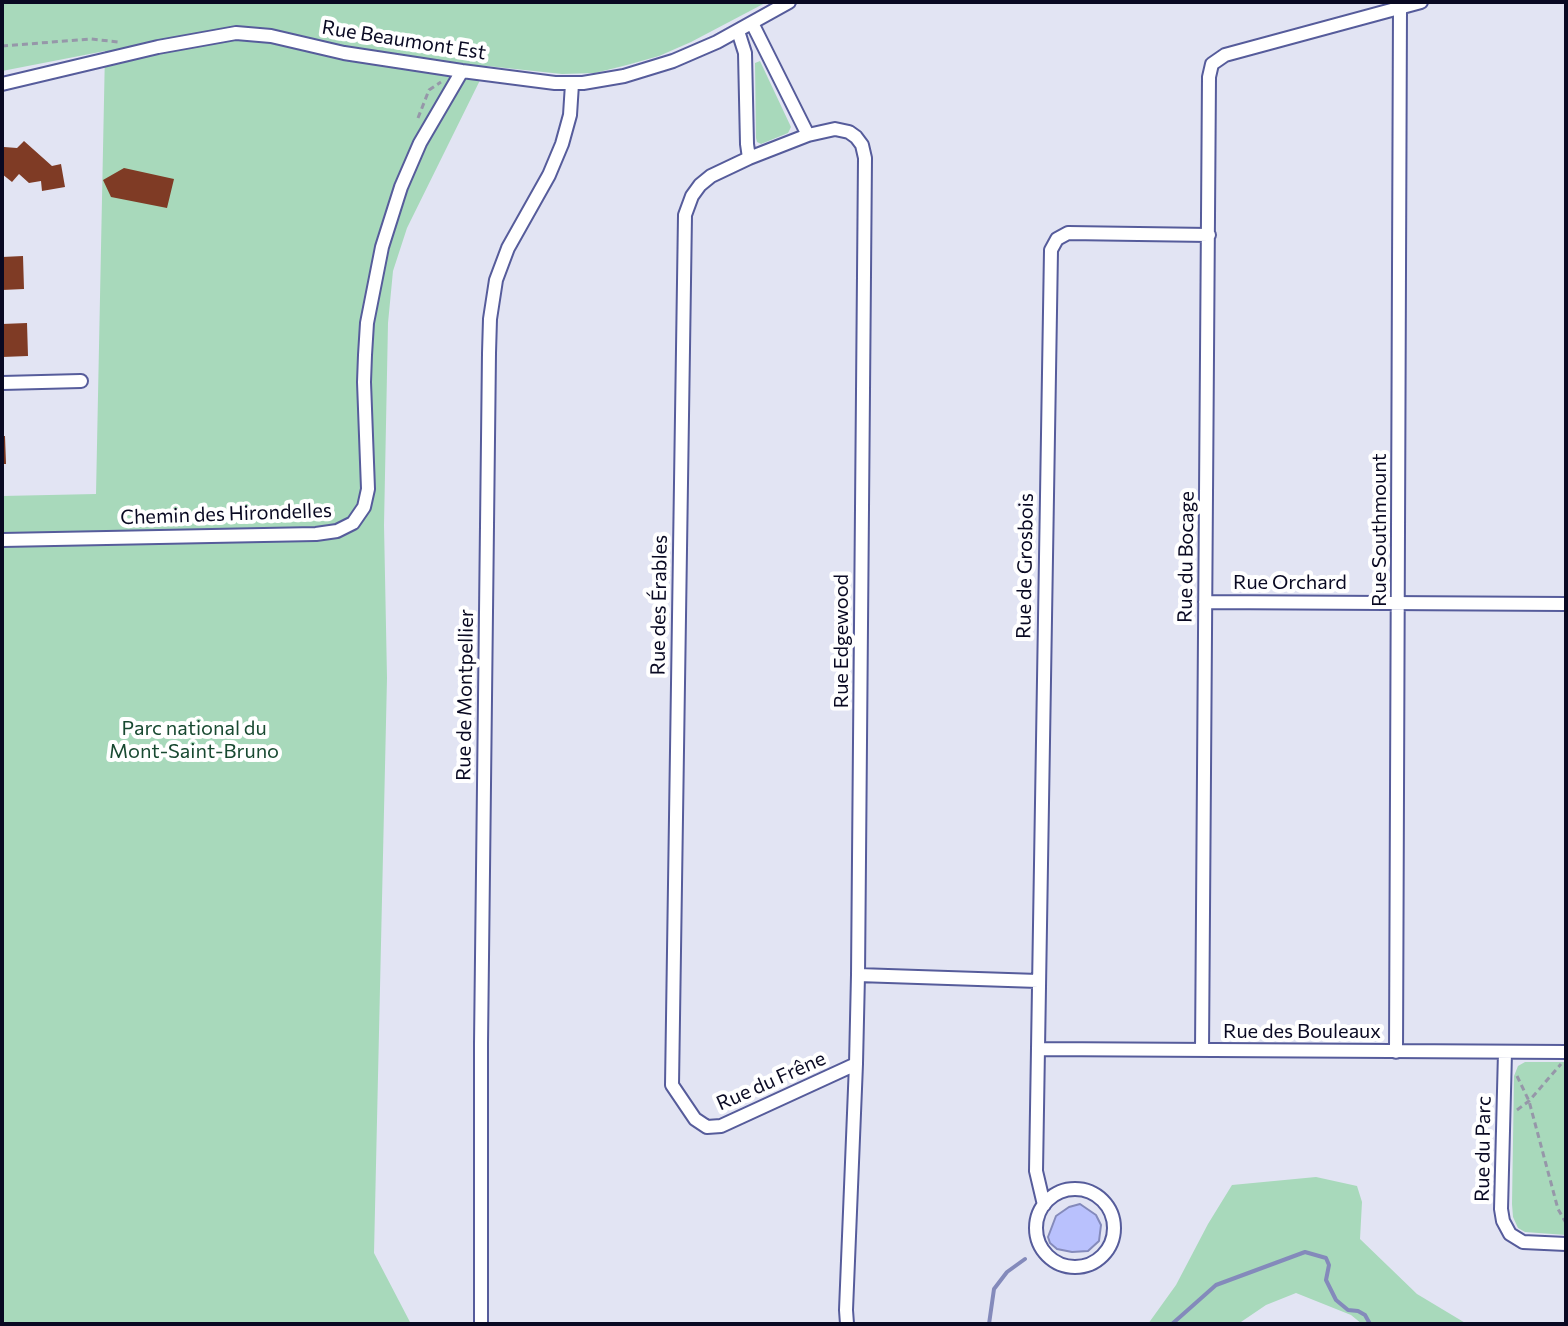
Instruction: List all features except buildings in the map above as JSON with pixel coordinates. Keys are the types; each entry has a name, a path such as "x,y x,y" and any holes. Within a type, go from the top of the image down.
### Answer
{"street":[{"name":"Rue Beaumont Est","path":"2,84 158,47 236,33 269,36 344,53 462,71 572,84 610,79 657,67 696,52 789,2"},
{"path":"1400,8 1421,2"},
{"name":"Rue du Bocage","path":"1202,1050 1209,77 1212,64 1225,55 1400,8"},
{"name":"Rue Southmount","path":"1396,1052 1400,8"},
{"path":"752,23 808,135"},
{"path":"738,31 745,53 749,158"},
{"name":"Chemin des Hirondelles","path":"2,540 316,534 344,529 356,520 366,502 368,489 365,355 382,247 401,187 420,143 462,71"},
{"name":"Rue de Montpellier","path":"481,1324 490,319 496,280 508,248 549,175 562,144 570,115 572,84"},
{"name":"Rue Edgewood","path":"808,135 835,129 849,132 862,145 865,158 858,975 847,1324"},
{"name":"Rue des Érables","path":"672,1085 685,215 692,196 705,180 749,158 808,135"},
{"name":"Rue de Grosbois","path":"1044,1205 1036,1171 1051,250 1057,239 1068,233 1209,235"},
{"path":"2,383 81,381"},
{"name":"Rue Orchard","path":"1205,602 1566,604"},
{"path":"858,975 1038,981"},
{"name":"Rue des Bouleaux","path":"1038,1049 1564,1052"},
{"name":"Rue du Parc","path":"1505,1052 1501,1209 1505,1226 1510,1234 1523,1242 1566,1244"},
{"name":"Rue du Frêne","path":"672,1085 695,1119 707,1127 721,1126 856,1064"},
{"path":"1077,1189 1100,1198 1113,1219 1114,1231 1105,1253 1096,1262 1083,1267 1057,1263 1046,1255 1036,1230 1037,1217 1044,1205 1065,1190 1077,1189"}],"path":[{"path":"2,46 91,39 118,42"},
{"path":"418,118 429,90 462,71"},
{"path":"1503,1121 1529,1101 1562,1062 1564,1052"},
{"path":"1517,1077 1529,1101 1558,1209 1566,1223"}],"green space":[{"name":"Parc national du Mont-Saint-Bruno","path":"2,2 767,2 659,56 595,73 562,74 487,66 407,228 393,271 388,323 384,525 387,678 374,1253 411,1324 2,1324 2,496 96,494 105,51 2,71"},
{"path":"760,61 791,127 788,133 761,144 756,138 755,63"},
{"path":"1525,1062 1566,1062 1566,1235 1525,1232 1518,1228 1513,1217 1514,1076 1518,1066"},
{"path":"1316,1177 1357,1186 1362,1202 1360,1239 1417,1294 1467,1324 1362,1324 1351,1315 1296,1293 1266,1305 1238,1324 1148,1324 1176,1285 1232,1185"}],"water":[{"path":"1080,1204 1096,1215 1101,1225 1099,1241 1088,1251 1057,1249 1048,1237 1056,1216"}],"waterway":[{"path":"1172,1324 1216,1285 1305,1252 1326,1258 1329,1265 1326,1280 1336,1300 1348,1310 1365,1315 1370,1324"},
{"path":"989,1324 994,1289 1007,1272 1025,1259"},
{"path":"1435,1324 1442,1324"}]}
